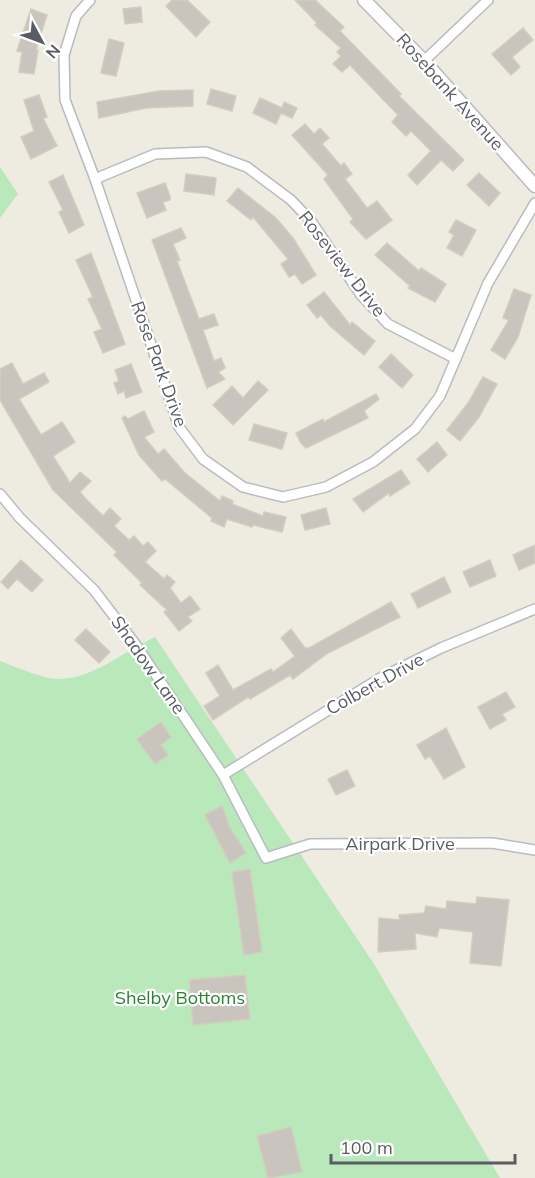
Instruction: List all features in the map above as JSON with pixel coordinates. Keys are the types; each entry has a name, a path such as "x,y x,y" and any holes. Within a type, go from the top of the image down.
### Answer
{"street":[{"name":"Rose Park Drive","path":"90,0 76,16 64,55 65,100 95,179 179,427 203,459 243,487 283,496 326,487 373,462 415,429 440,396 488,283 535,204"},
{"name":"Rosebank Avenue","path":"364,0 423,61 535,186"},
{"path":"423,61 488,0"},
{"name":"Roseview Drive","path":"95,179 155,154 206,152 247,167 291,200 311,221 361,295 388,324 456,359"},
{"name":"Shadow Lane","path":"0,494 20,518 94,590 136,645 223,775 266,858"},
{"name":"Colbert Drive","path":"223,775 382,677 441,648 535,609"},
{"name":"Airpark Drive","path":"266,858 310,844 492,843 535,850"}],"green space":[{"path":"0,167 18,194 0,218"},
{"name":"Shelby Bottoms","path":"155,637 374,964 500,1178 0,1178 0,661 49,678 77,677 91,672"}],"building":[{"path":"172,0 187,0 210,22 196,37 166,6"},
{"path":"295,0 315,0 344,27 340,31 401,94 399,96 464,160 453,171 441,160 417,185 408,175 431,151 411,131 406,136 392,122 398,115 350,65 342,72 333,64 341,56 337,52 341,48 315,25 317,23"},
{"path":"141,7 142,22 125,24 123,9"},
{"path":"31,9 47,15 36,50 38,50 34,74 19,72 22,52 17,51"},
{"path":"523,28 533,40 512,57 520,67 511,75 492,54"},
{"path":"109,39 124,43 116,76 101,73"},
{"path":"211,89 236,96 232,111 207,104"},
{"path":"193,90 193,106 146,108 99,118 97,102 159,91"},
{"path":"39,95 47,117 43,118 57,146 31,159 21,137 34,131 24,100"},
{"path":"260,98 282,108 284,102 297,108 292,118 281,113 276,124 253,113"},
{"path":"305,124 314,134 320,128 329,138 322,144 341,166 344,163 352,174 345,179 367,208 377,201 392,220 366,239 350,222 353,219 324,179 328,175 292,135"},
{"path":"479,173 500,193 489,206 467,185"},
{"path":"186,174 216,178 214,195 184,191"},
{"path":"63,175 84,225 69,233 59,212 63,210 49,182"},
{"path":"165,183 170,196 170,200 163,202 166,210 147,218 137,193"},
{"path":"238,188 276,218 293,238 316,275 302,284 295,274 289,277 281,264 288,259 253,217 251,220 227,201"},
{"path":"456,220 476,230 462,256 447,248 454,235 449,232"},
{"path":"181,228 186,238 173,244 180,260 177,261 199,319 214,314 218,325 203,330 214,361 221,358 225,368 218,372 225,379 207,388 152,240"},
{"path":"387,243 419,271 421,268 446,284 435,302 408,288 410,286 375,255"},
{"path":"91,253 125,344 103,353 94,332 102,329 88,299 93,297 76,260"},
{"path":"514,289 531,295 518,337 505,359 491,350 509,320 503,318"},
{"path":"324,292 350,325 352,322 375,341 364,355 330,326 321,315 317,318 307,305"},
{"path":"391,354 413,375 402,388 379,367"},
{"path":"12,363 23,384 44,373 49,382 19,399 41,435 62,422 75,442 53,456 70,483 80,472 91,481 80,492 103,516 110,508 121,519 114,526 129,540 134,536 143,546 148,542 156,551 145,562 164,579 167,575 175,582 170,588 181,603 190,596 200,609 188,617 192,621 179,631 164,612 167,610 140,585 142,583 114,555 117,552 53,490 0,400 0,369"},
{"path":"131,364 142,392 126,398 124,391 118,394 114,383 119,381 115,370"},
{"path":"483,377 497,384 479,417 460,441 447,430 468,403"},
{"path":"258,381 268,390 233,425 213,405 232,386 243,398"},
{"path":"376,394 379,399 364,411 368,418 306,448 301,443 296,433 323,419 324,422"},
{"path":"144,411 154,432 144,437 158,454 164,449 185,473 220,501 222,496 233,501 232,504 263,516 264,512 286,517 282,532 253,525 252,527 227,519 224,527 211,521 212,518 165,479 162,481 139,455 122,418 125,416 128,419"},
{"path":"254,424 287,433 282,449 249,440"},
{"path":"437,442 447,455 428,472 417,459"},
{"path":"401,470 410,483 390,496 389,493 363,512 353,499"},
{"path":"326,508 330,524 305,530 301,515"},
{"path":"535,545 535,563 519,570 513,555"},
{"path":"21,560 43,580 32,592 17,579 8,589 1,582"},
{"path":"490,560 496,576 470,587 463,572"},
{"path":"444,577 451,592 418,608 411,594"},
{"path":"391,602 400,617 328,653 293,679 290,675 250,699 248,697 213,720 204,706 220,696 206,673 218,665 233,690 271,669 273,672 295,656 281,638 291,629 305,648 309,648"},
{"path":"86,629 110,652 99,663 75,640"},
{"path":"506,692 515,707 502,714 506,720 490,729 478,707"},
{"path":"161,722 171,737 161,745 168,755 155,764 137,739"},
{"path":"446,728 465,767 444,779 430,756 425,759 417,745"},
{"path":"347,770 355,786 336,795 328,779"},
{"path":"222,806 230,828 246,853 230,863 205,815"},
{"path":"250,869 262,952 244,955 232,872"},
{"path":"477,897 509,900 501,966 470,963 473,932 439,928 437,937 415,933 416,949 378,952 379,918 400,920 399,915 424,913 426,906 446,909 447,901 476,904"},
{"path":"245,975 250,1019 193,1025 189,980"},
{"path":"291,1127 302,1172 268,1178 257,1136"}]}
